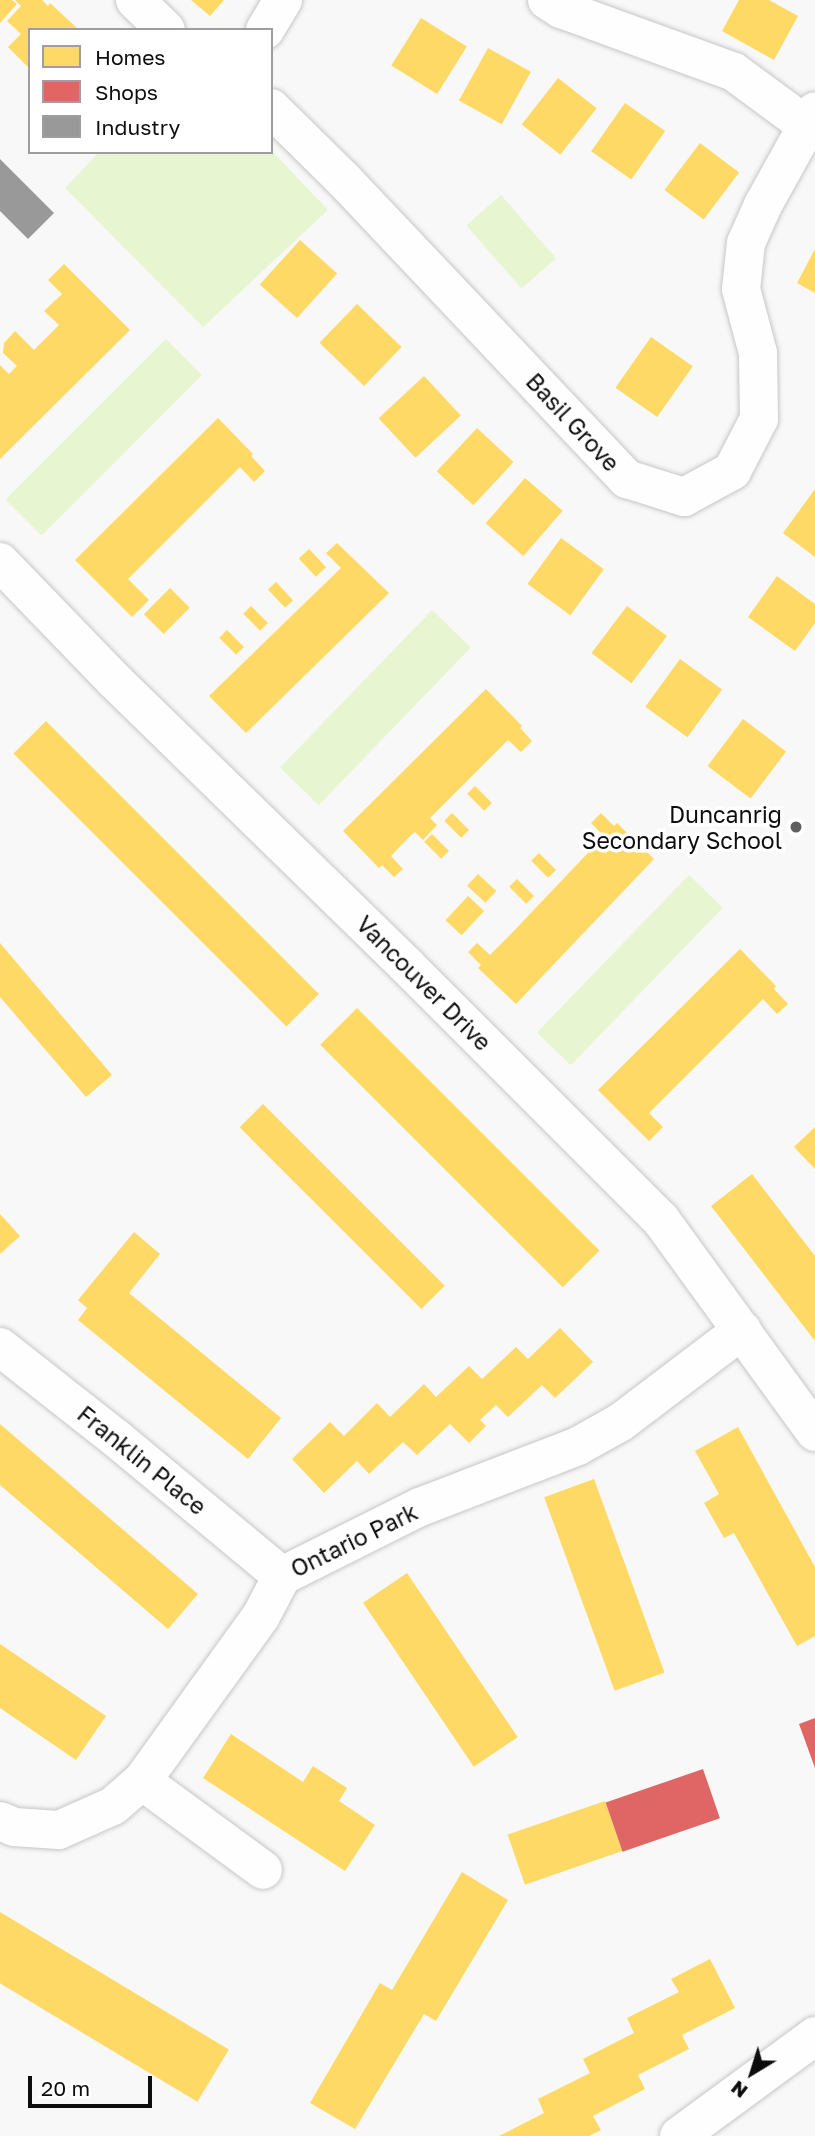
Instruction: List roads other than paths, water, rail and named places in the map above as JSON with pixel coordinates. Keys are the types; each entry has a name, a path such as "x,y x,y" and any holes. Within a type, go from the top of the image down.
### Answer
{"street":[{"path":"135,0 164,28"},
{"path":"266,28 283,0"},
{"name":"Basil Grove","path":"273,110 344,180 627,479 684,497 732,471 759,419 758,353 741,289 746,243 811,118 734,72 561,9 547,0"},
{"name":"Vancouver Drive","path":"0,562 114,680 407,965 661,1220 815,1432"},
{"name":"Ontario Park","path":"0,1821 14,1827 59,1830 114,1806 142,1781 261,1616 282,1576 421,1507 578,1446 621,1422 742,1330"},
{"name":"Franklin Place","path":"0,1347 117,1439 282,1576"},
{"path":"142,1781 262,1870"},
{"path":"679,2136 815,2036"}],"place":[{"name":"Duncanrig Secondary School","path":"796,827"}]}
